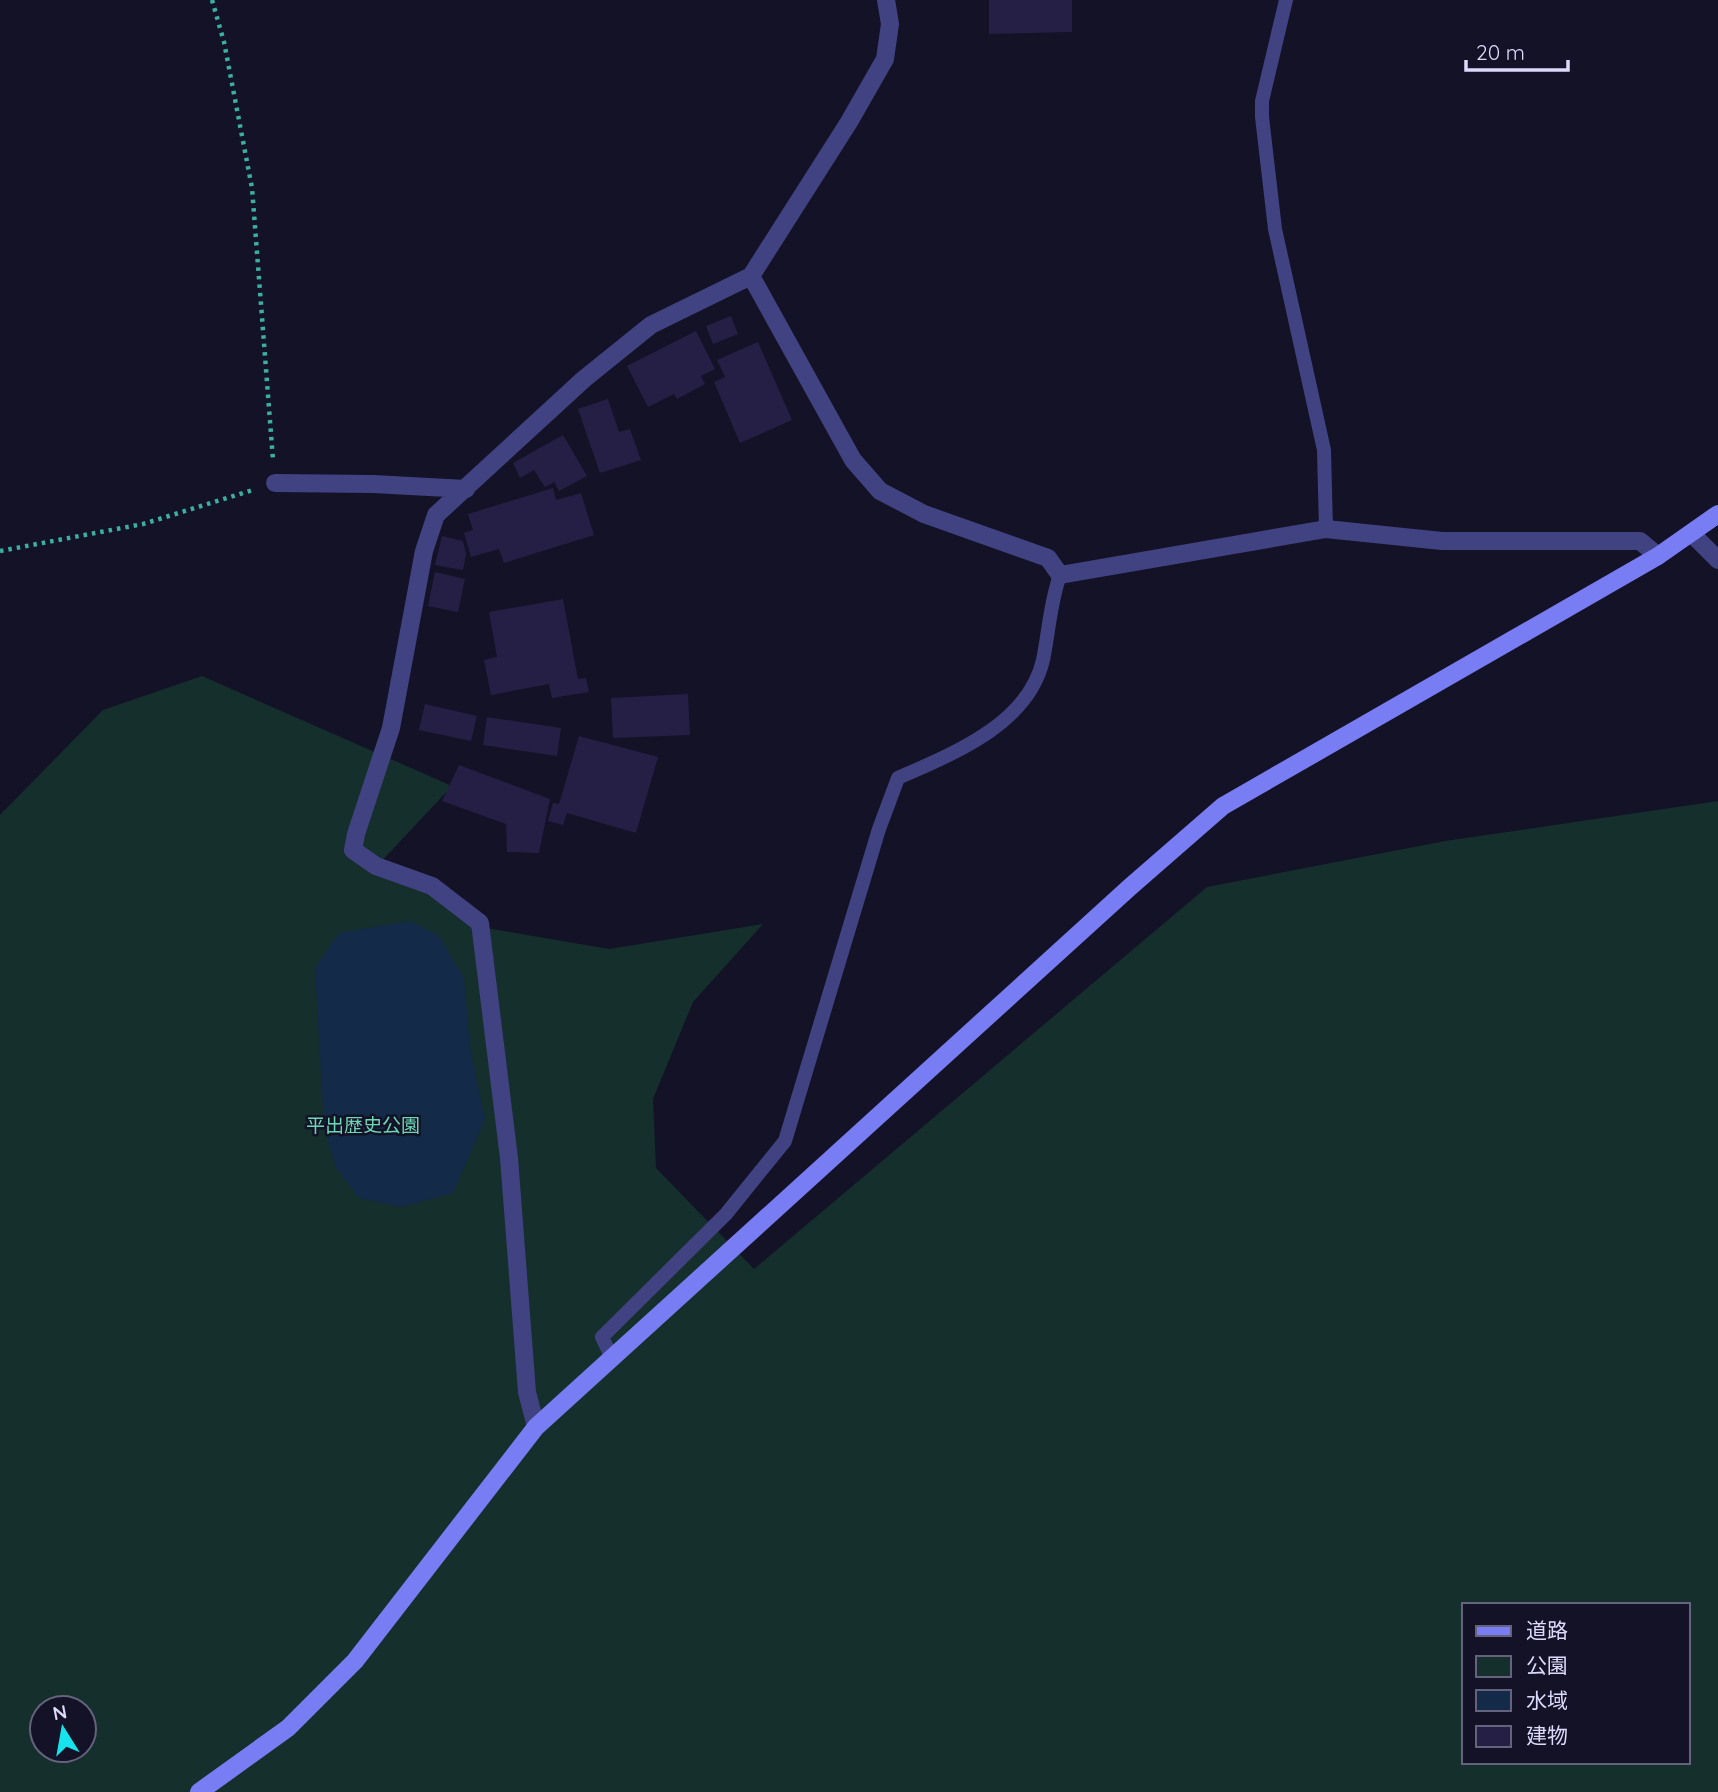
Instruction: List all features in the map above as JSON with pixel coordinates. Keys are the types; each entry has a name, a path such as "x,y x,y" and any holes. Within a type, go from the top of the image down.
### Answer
{"street":[{"path":"536,1427 527,1392 509,1158 480,923 432,887 376,866 353,850 391,728 424,551 436,514 584,379 651,325 751,276 849,122 885,59 890,24 887,0"},
{"path":"751,276 853,460 880,491 924,514 1048,558 1060,575 1326,529 1442,541 1640,541 1658,556"},
{"path":"275,484 373,484 466,489"},
{"path":"200,1792 288,1728 355,1661 536,1427 1120,896 1223,806 1658,556 1718,514"},
{"path":"1692,534 1718,559"}],"lane":[{"path":"1286,0 1262,101 1262,117 1275,229 1324,450 1326,529"},
{"path":"612,1358 603,1337 726,1213 785,1141 879,829 898,778 979,738 1016,710 1035,682 1043,661 1052,598 1060,575"}],"path":[{"path":"0,551 143,524 275,484 252,188 224,42 212,0"}],"green space":[{"name":"平出歴史公園","path":"202,676 452,786 377,866 432,887 480,927 609,949 763,924 693,1002 653,1099 656,1168 754,1269 1207,887 1445,841 1718,801 1718,1792 0,1792 0,815 103,710"}],"water":[{"path":"410,921 438,935 464,978 470,1048 485,1119 453,1193 401,1207 359,1198 336,1168 324,1126 315,968 339,933"}],"building":[{"path":"989,0 1072,0 1072,32 989,34"},
{"path":"731,316 738,334 713,344 706,326"},
{"path":"696,331 715,369 701,376 705,384 677,399 674,394 648,407 627,366"},
{"path":"758,342 792,420 740,443 714,382 725,377 717,360"},
{"path":"608,399 619,432 630,429 641,460 600,473 578,409"},
{"path":"563,435 587,476 559,491 554,482 545,487 534,470 520,478 513,463"},
{"path":"553,488 556,500 581,493 594,535 504,563 499,549 471,557 464,533 473,530 468,514"},
{"path":"442,536 463,541 466,554 463,570 435,565"},
{"path":"435,572 465,579 458,612 428,606"},
{"path":"563,599 578,679 586,678 589,692 552,698 549,684 491,695 484,660 497,657 489,612"},
{"path":"688,694 690,735 613,738 611,698"},
{"path":"425,704 477,716 471,741 419,730"},
{"path":"487,717 561,728 557,756 483,745"},
{"path":"579,736 658,757 636,833 567,813 563,825 548,821 553,803 559,804"},
{"path":"459,765 550,799 539,853 507,852 506,824 442,801"}]}
